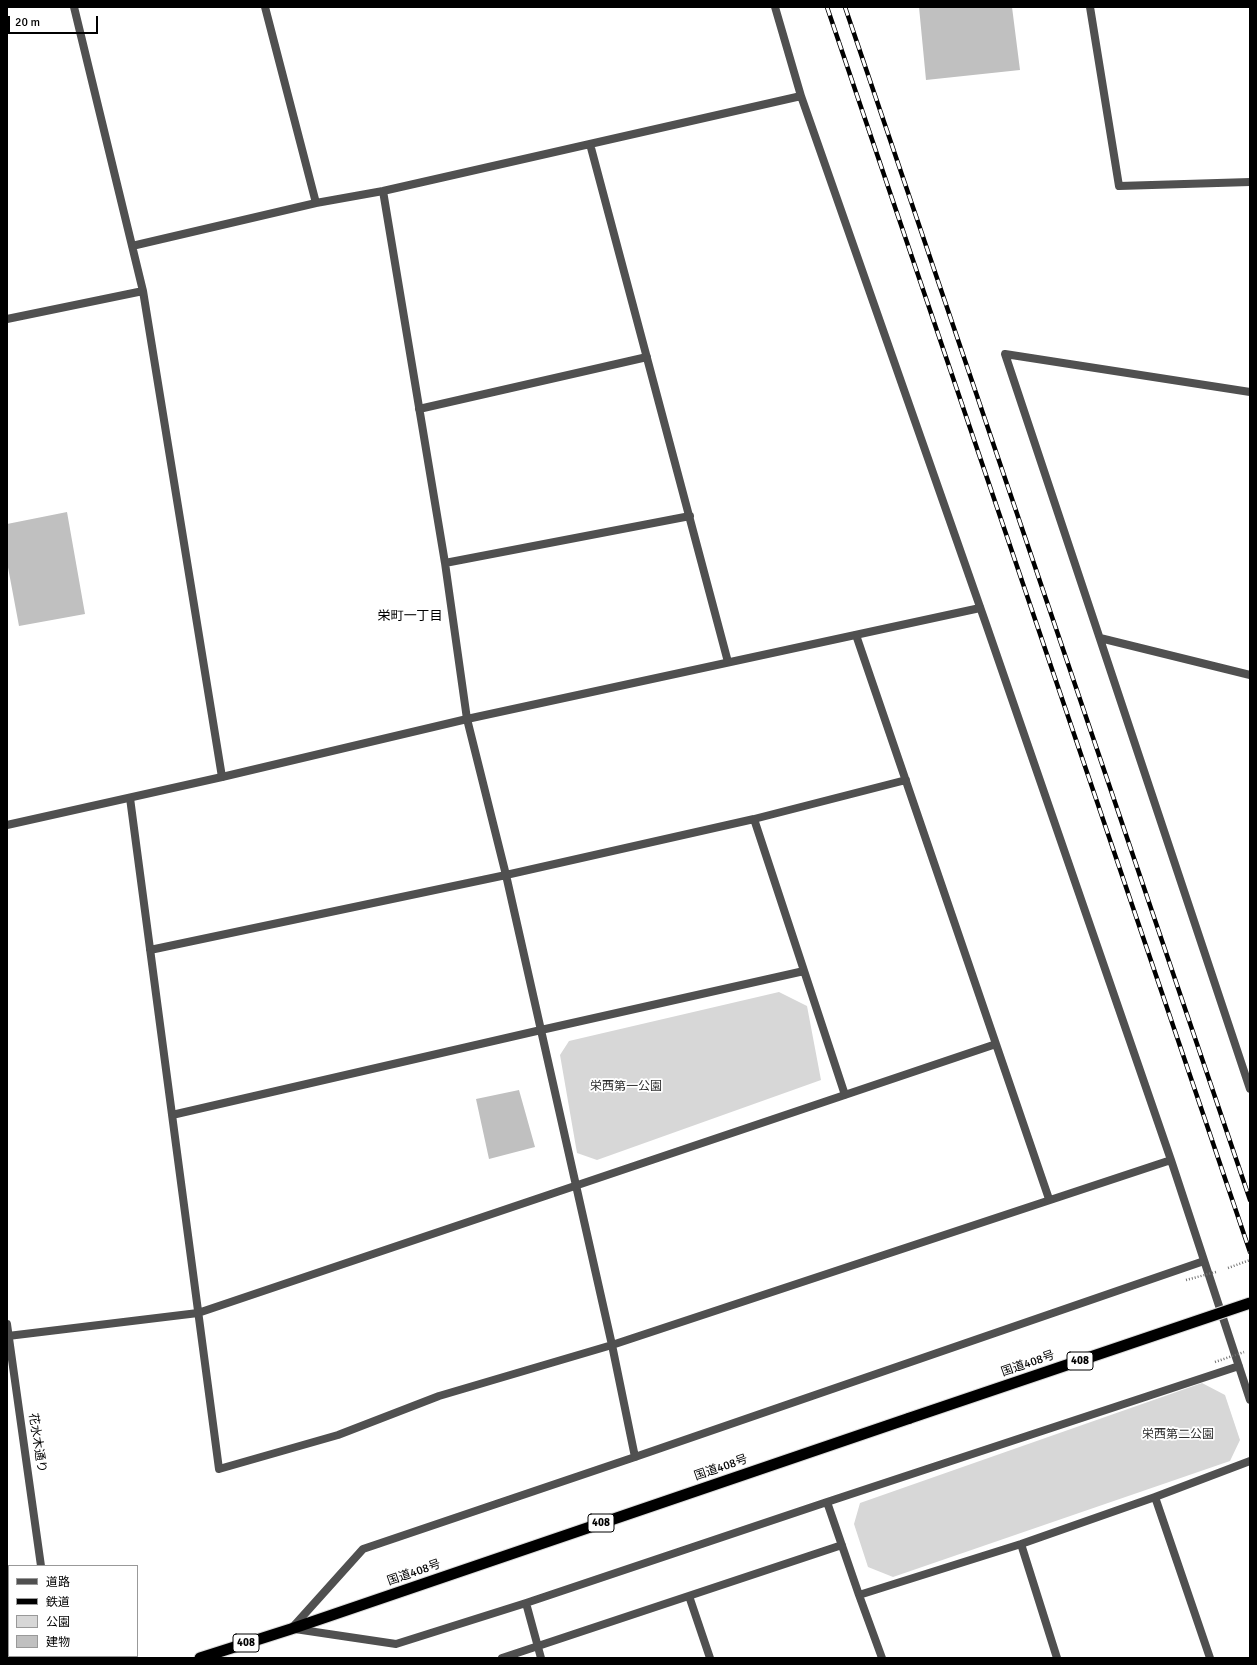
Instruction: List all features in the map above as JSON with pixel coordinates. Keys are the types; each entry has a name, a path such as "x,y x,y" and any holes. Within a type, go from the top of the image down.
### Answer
{"highway":[{"name":"国道408号","path":"200,1658 1250,1303"}],"street":[{"path":"74,7 143,291 222,777"},
{"path":"265,7 316,203"},
{"path":"775,7 801,96 1171,1160 1250,1400"},
{"path":"1090,7 1119,186 1250,182"},
{"path":"132,246 316,203 383,191 801,96"},
{"path":"590,144 728,662"},
{"path":"383,191 445,563 467,719 506,875 612,1345 635,1457"},
{"path":"7,319 143,291"},
{"path":"1250,392 1005,354 1250,1089"},
{"path":"419,409 647,357"},
{"path":"445,563 690,516"},
{"path":"7,825 222,777 467,719 980,608"},
{"path":"856,635 1049,1199"},
{"path":"1100,638 1250,675"},
{"path":"150,950 506,875 754,819 906,780"},
{"path":"130,798 219,1469 338,1435 439,1396 612,1345 1049,1199 1171,1160"},
{"path":"754,819 845,1095"},
{"path":"172,1115 804,971"},
{"path":"8,1336 198,1313 996,1044"},
{"path":"291,1628 363,1549 635,1457 1204,1260"},
{"name":"花水木通り","path":"7,1324 41,1565"},
{"path":"291,1628 396,1644 526,1603 1239,1366"},
{"path":"859,1595 1021,1544 1155,1497 1250,1461"},
{"path":"1155,1497 1210,1658"},
{"path":"827,1502 882,1658"},
{"path":"1021,1544 1057,1658"},
{"path":"502,1658 842,1545"},
{"path":"689,1596 710,1658"},
{"path":"526,1603 536,1646 541,1658"}],"path":[{"path":"1186,1280 1216,1272 1250,1260"},
{"path":"1215,1362 1244,1352"}],"green space":[{"name":"栄西第一公園","path":"779,992 807,1006 821,1080 597,1160 577,1153 560,1055 569,1041"},
{"name":"栄西第二公園","path":"1202,1383 1225,1395 1240,1440 1230,1461 893,1577 868,1567 854,1524 860,1503"}],"building":[{"path":"919,7 1012,7 1020,70 926,80"},
{"path":"67,512 85,614 19,626 7,562 7,524"},
{"path":"519,1090 535,1147 489,1159 476,1099"}],"railway":[{"path":"827,7 1250,1252"},
{"path":"845,7 1250,1200"}],"district":[{"name":"栄町一丁目","path":"410,617"}]}
